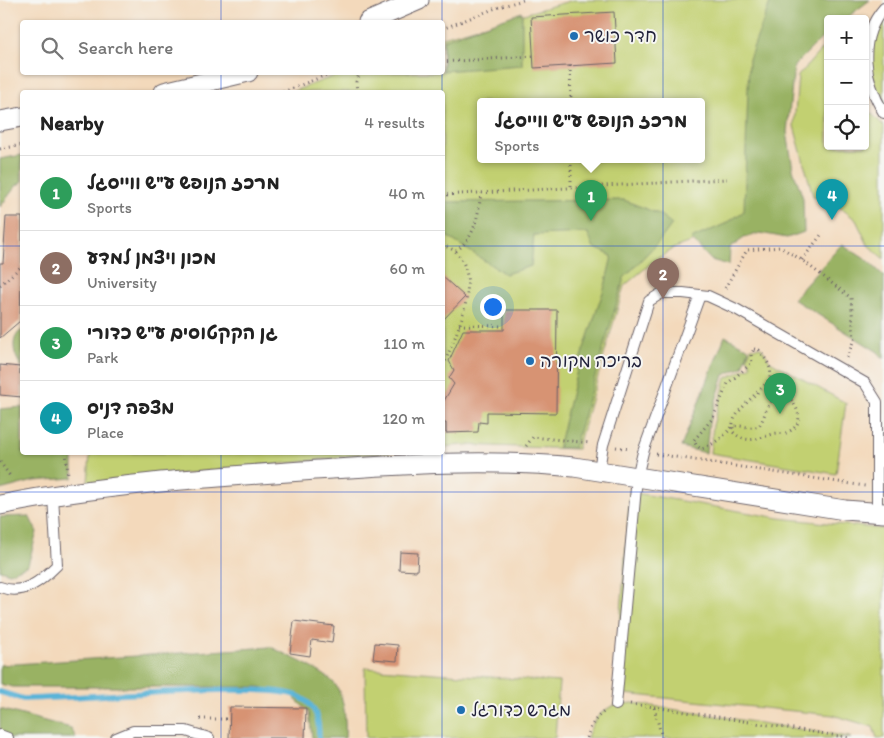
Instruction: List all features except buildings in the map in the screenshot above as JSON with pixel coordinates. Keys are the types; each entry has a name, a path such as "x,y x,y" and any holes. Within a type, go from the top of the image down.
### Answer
{"street":[{"path":"373,20 419,0"},
{"path":"172,90 235,75"},
{"path":"0,121 20,117"},
{"path":"0,505 114,486 408,464 510,462 599,470 845,510 881,513"}],"lane":[{"path":"884,8 878,15 868,38 866,64 872,91 884,113"},
{"path":"599,470 603,445 650,301 662,292 683,292 708,296 718,300 865,383 877,402 877,487 881,513"},
{"path":"616,705 637,477 643,452 700,295"},
{"path":"0,587 14,590 27,588 37,584 57,565 53,496"},
{"path":"116,738 133,732 186,730 209,738"},
{"path":"0,735 8,738"}],"path":[{"path":"445,28 496,8 523,0"},
{"path":"445,62 533,56"},
{"path":"570,66 571,98"},
{"path":"288,90 326,75"},
{"path":"357,90 356,82 359,75"},
{"path":"0,149 20,145"},
{"path":"571,163 571,188"},
{"path":"445,195 727,179"},
{"path":"456,251 464,245 477,224 481,193"},
{"path":"802,260 821,235"},
{"path":"445,246 456,251 468,275 467,296 445,361"},
{"path":"718,300 747,250 780,247 802,260 851,298 854,339 842,370"},
{"path":"0,285 20,268"},
{"path":"459,324 502,326"},
{"path":"733,426 708,447 701,449 696,445 694,440 713,418 728,383 752,363 751,355 754,349 760,350 771,367 772,374 765,385 740,410 732,422 733,426 733,432 737,436 750,440 775,433 783,434 794,428 798,422 799,411 794,402 786,394 779,394 770,401 760,426 746,428 739,425 733,426"},
{"path":"510,462 533,437 603,445 877,487"},
{"path":"0,462 10,476"},
{"path":"587,738 590,726 600,714 616,705 633,703 850,737"},
{"path":"654,707 662,738"},
{"path":"843,738 850,737"}],"green space":[{"path":"573,0 774,0 748,216 732,227 675,248 654,261 624,286 577,449 463,445 445,447 445,90 296,90 338,75 445,75 445,36"},
{"path":"771,0 870,0 850,15 824,15 824,36 794,66 787,132 793,169 803,198 804,232 787,238 760,233 744,238 730,248 729,265 711,260 691,239 727,223 744,211 749,59"},
{"path":"522,12 522,65 445,71 445,39"},
{"path":"884,13 884,106 874,82 870,64 870,47 873,35"},
{"path":"824,47 824,150 869,150 869,111 884,126 884,259 868,245 856,220 832,201 813,196 794,126 798,76"},
{"path":"20,155 20,183 0,207 0,159"},
{"path":"624,200 659,214 672,224 661,239 624,278 574,448 558,448 578,366 605,286 612,256 593,247 588,233 534,235 531,266 505,274 445,236 445,202"},
{"path":"842,244 868,261 884,276 884,359 878,352 793,299"},
{"path":"20,332 20,363 14,348 15,338"},
{"path":"725,336 749,349 743,367 724,375 709,423 706,453 681,447"},
{"path":"761,347 770,361 846,403 836,474 710,453 713,425 726,378 752,366 747,357 751,348"},
{"path":"20,407 20,455 73,455 73,478 34,481 0,490 0,409"},
{"path":"90,455 370,455 88,483"},
{"path":"630,492 779,518 884,529 884,738 877,738 873,727 833,715 615,693"},
{"path":"29,516 37,532 28,565 10,573 0,570 0,517"},
{"path":"271,647 328,677 333,682 342,701 345,716 345,738 312,738 309,712 292,696 260,687 13,687 0,684 0,665"},
{"name":"מגרש כדורגל","path":"365,668 559,682 555,738 366,738"},
{"path":"633,703 851,738 587,738 591,727 601,713 618,704"},
{"path":"0,709 71,728 76,738 0,738"}],"waterway":[{"path":"0,692 23,699 202,691 275,691 293,694 310,705 316,714 319,738"}],"place":[{"name":"חדר כושר","path":"574,36"},
{"name":"מצפה דניס","path":"832,220"},
{"name":"מרכז הנופש ע\"ש ווייסגל","path":"591,221"},
{"name":"מכון ויצמן למדע","path":"663,299"},
{"name":"בריכה מקורה","path":"530,361"},
{"name":"גן הקקטוסים ע\"ש כדורי","path":"780,414"},
{"name":"מגרש כדורגל","path":"461,710"}]}
